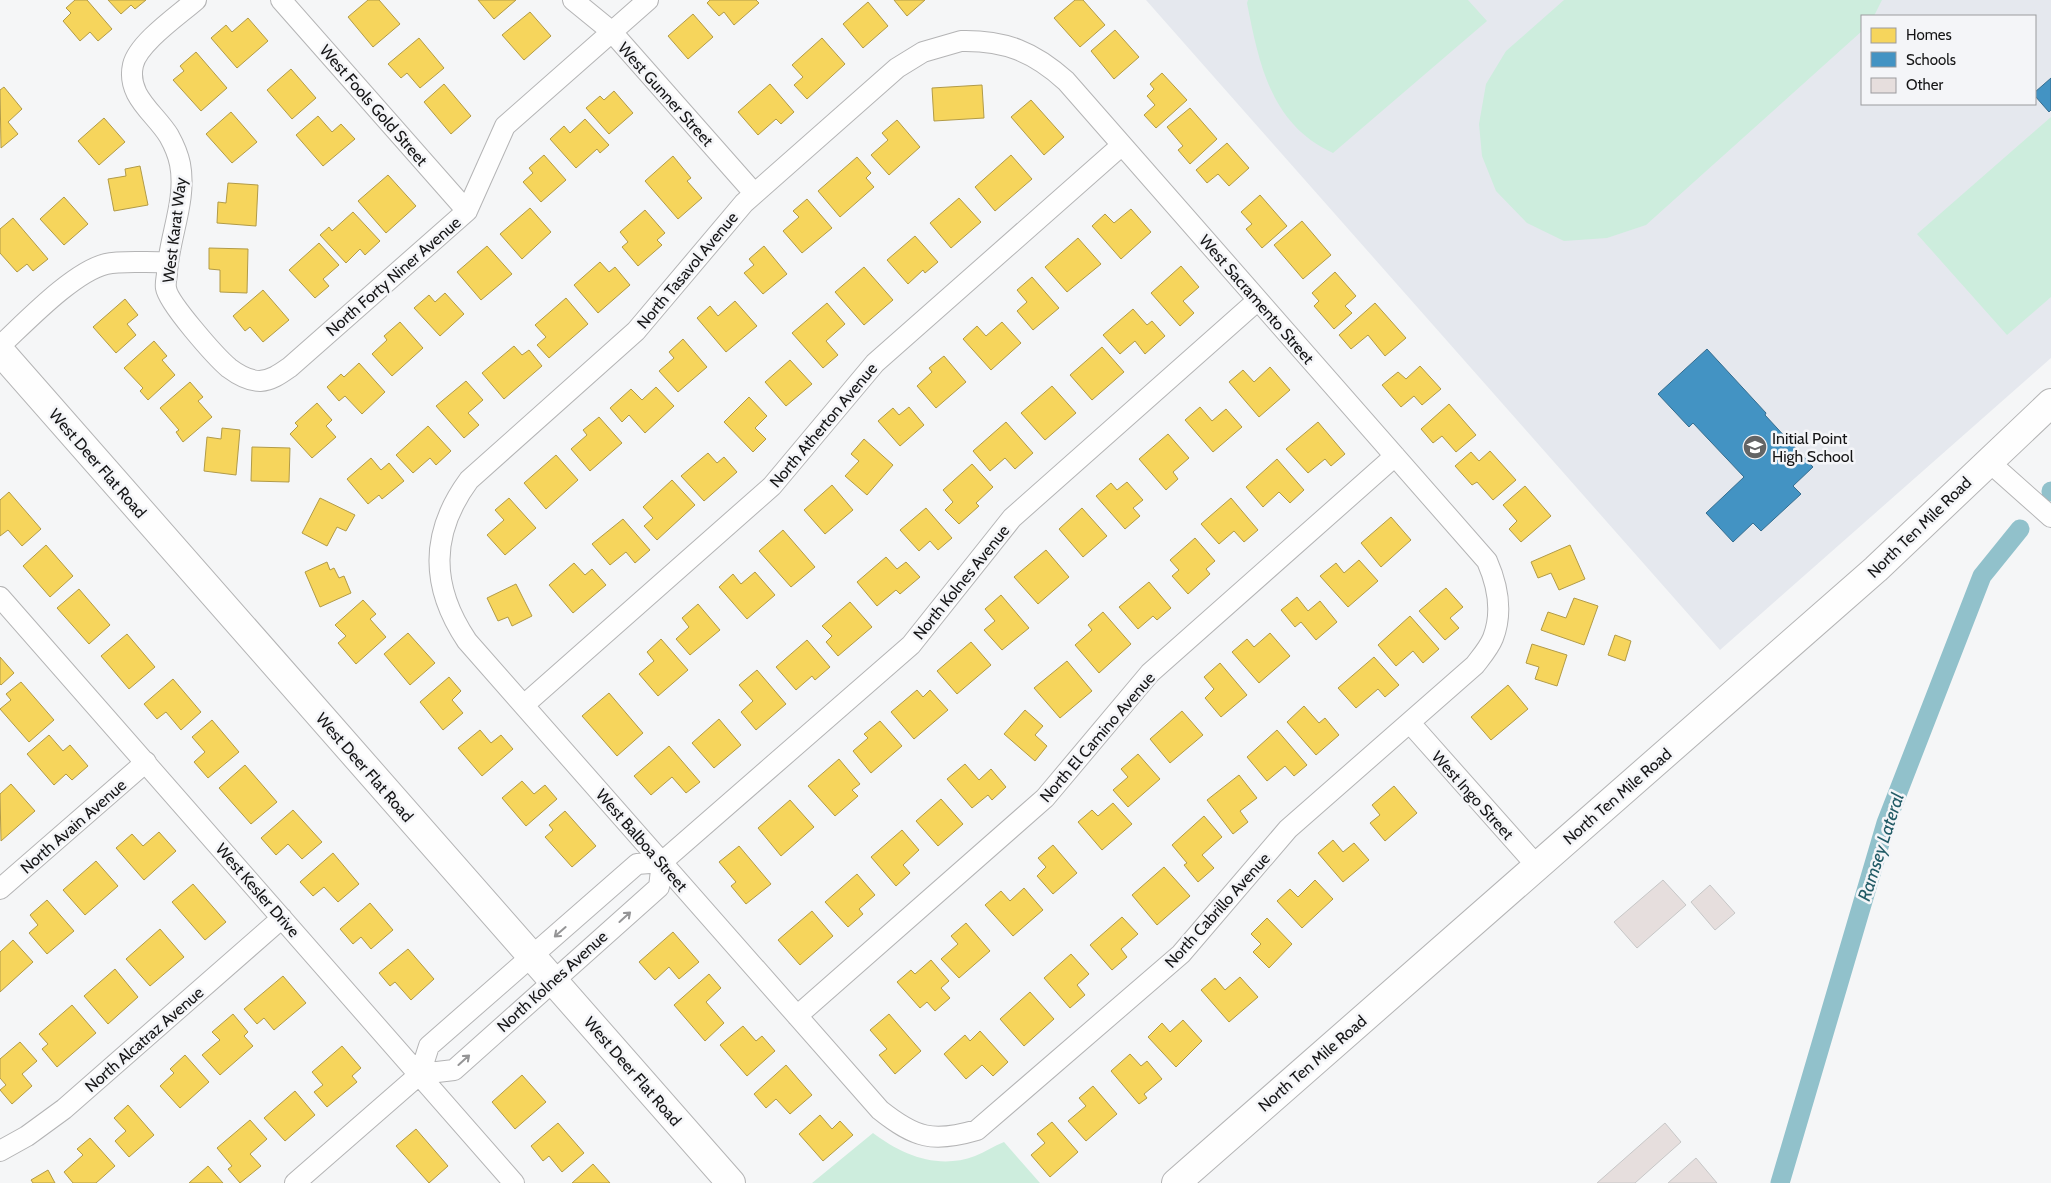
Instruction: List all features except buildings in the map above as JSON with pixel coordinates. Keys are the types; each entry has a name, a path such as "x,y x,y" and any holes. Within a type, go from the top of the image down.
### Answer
{"main road":[{"name":"West Deer Flat Road","path":"0,351 731,1183"},
{"name":"North Ten Mile Road","path":"1176,1183 1876,569 2051,403"}],"street":[{"name":"West Karat Way","path":"196,0 144,46 133,63 132,81 142,103 169,135 178,154 182,174 168,262 166,289 175,308 227,367 241,376 259,381"},
{"name":"West Fools Gold Street","path":"281,0 466,211"},
{"name":"West Gunner Street","path":"573,0 611,32 754,193"},
{"name":"North Forty Niner Avenue","path":"259,381 276,378 290,367 466,211 505,126 648,0"},
{"name":"North Tasavol Avenue","path":"439,554 447,515 456,496 469,480 636,331 738,208 897,68 923,52 961,41 982,41"},
{"name":"West Sacramento Street","path":"982,41 1017,48 1048,64 1066,81 1487,561 1494,578 1498,596"},
{"name":"North Atherton Avenue","path":"524,706 772,486 874,363 1122,145"},
{"path":"0,346 70,283 87,271 107,264 168,262"},
{"name":"North Kolnes Avenue","path":"662,862 659,887 454,1070 420,1074 429,1046 531,956 638,864 662,862 911,645 1012,518 1258,300"},
{"name":"North El Camino Avenue","path":"798,1016 1045,798 1150,673 1395,456"},
{"path":"1988,461 2051,517"},
{"name":"West Balboa Street","path":"439,554 441,589 454,622 467,641 880,1110"},
{"name":"North Cabrillo Avenue","path":"880,1110 902,1128 930,1137 954,1137 977,1130 1181,954 1288,830 1475,665 1492,640 1498,617 1498,596"},
{"name":"West Kesler Drive","path":"0,597 514,1183"},
{"name":"West Ingo Street","path":"1410,723 1537,866"},
{"name":"North Avain Avenue","path":"0,889 146,762"},
{"name":"North Alcatraz Avenue","path":"0,1151 27,1136 64,1109 282,918"},
{"path":"295,1183 420,1074"}],"shaded area":[{"path":"1146,0 2051,0 2051,358 1720,650"}],"green space":[{"path":"1248,0 1468,0 1487,21 1333,153 1312,141 1295,126 1271,90 1257,48 1247,3"},
{"path":"1564,0 1882,0 1874,15 1861,15 1861,32 1646,225 1607,238 1564,241 1527,223 1496,191 1482,156 1479,124 1486,84 1506,51"},
{"path":"2051,117 2051,297 2007,335 1917,234"},
{"path":"873,1133 908,1154 934,1161 961,1160 975,1156 1004,1142 1040,1183 812,1183"}],"waterway":[{"name":"Ramsey Lateral","path":"1780,1183 1886,823 1982,576 2020,529"}],"place":[{"name":"Initial Point High School","path":"1755,447"}]}
